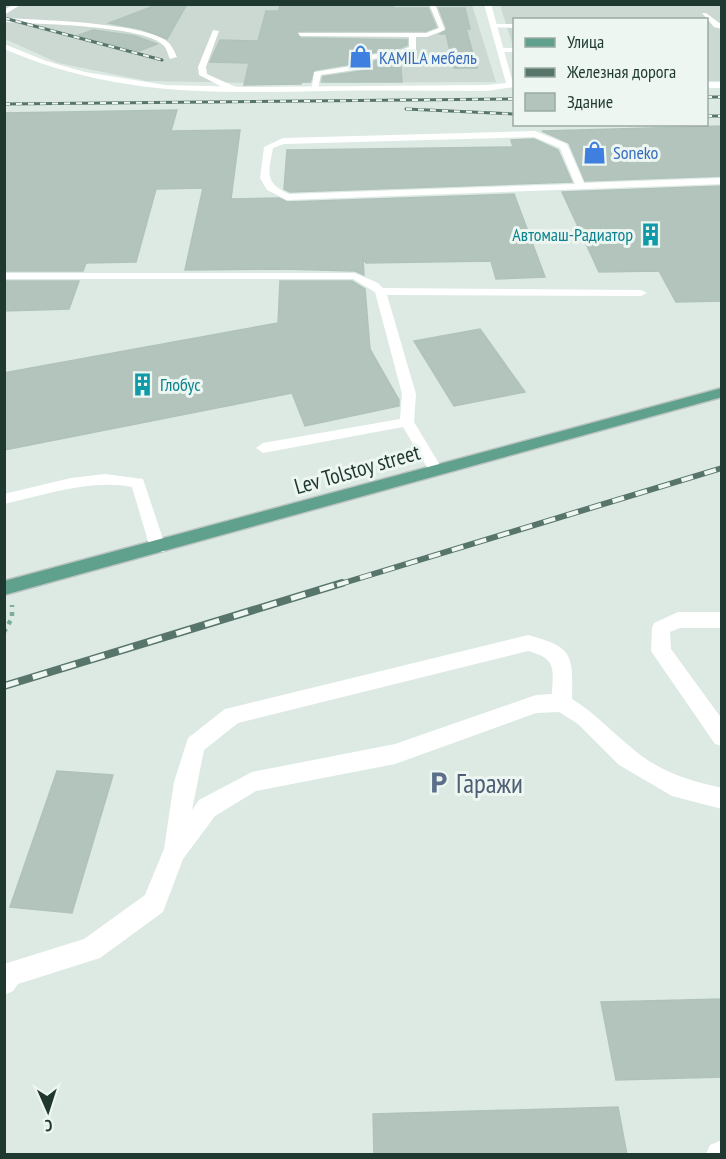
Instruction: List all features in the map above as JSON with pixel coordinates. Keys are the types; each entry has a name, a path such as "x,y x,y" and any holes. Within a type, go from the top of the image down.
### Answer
{"main road":[{"name":"Lev Tolstoy street","path":"4,588 158,548 722,392"}],"street":[{"path":"4,46 30,59 85,76 153,88 235,90 487,88 513,85 486,4"},
{"path":"722,620 678,620 661,628 661,651 722,737"},
{"path":"4,982 10,974 91,949 154,903 174,852 185,782 195,745 232,715 528,643 551,649 563,666 562,703"},
{"path":"174,852 207,808 252,782 395,754 536,704 562,703 585,718 627,758 680,789 722,799"}],"lane":[{"path":"4,13 19,4"},
{"path":"300,34 427,35 443,29 432,4"},
{"path":"704,14 716,26 722,27"},
{"path":"4,20 109,26 158,39 166,45 173,57"},
{"path":"493,26 513,26"},
{"path":"215,31 202,67 203,75 235,90"},
{"path":"314,89 317,74 330,70 359,68 366,66 370,57 406,51 413,48 412,36"},
{"path":"501,50 513,50"},
{"path":"580,185 564,146 535,134 284,141 269,147 263,178 270,189 287,197 722,181"},
{"path":"4,276 355,276 374,285 380,291 409,394 407,422 436,470"},
{"path":"380,291 641,293"},
{"path":"263,448 407,422"},
{"path":"4,499 100,479 122,478 138,483 158,548"}],"path":[{"path":"4,632 12,618"}],"shaded area":[{"path":"5,5 472,5 496,82 147,81 58,63 5,39"},
{"path":"500,5 721,5 721,81 708,81 708,18 513,18 513,46"}],"building":[{"path":"159,4 187,4 167,39 141,29 109,23"},
{"path":"280,4 393,4 393,8 428,8 436,27 426,31 297,31 300,38 407,40 407,45 395,50 367,53 361,62 314,70 310,82 301,82 301,84 244,85 249,63 210,62 220,40 258,41 266,11 279,11"},
{"path":"439,8 465,8 470,29 466,29 477,68 454,68 446,34 440,34 447,29"},
{"path":"93,30 135,36 157,44 139,51 76,36"},
{"path":"400,57 402,82 322,82 323,77 369,70 375,61"},
{"path":"177,110 171,131 240,130 231,199 279,198 287,202 514,194 545,277 496,279 491,261 366,263 363,259 364,275 355,271 185,270 203,188 156,189 136,262 86,263 83,271 4,271 4,113"},
{"path":"722,126 722,176 585,181 569,143 542,131"},
{"path":"534,139 558,150 572,182 290,192 284,189 287,150 513,147 511,140"},
{"name":"Автомаш-Радиатор","path":"722,186 722,301 676,302 659,271 599,272 562,192"},
{"path":"4,281 79,281 69,309 4,311"},
{"path":"280,281 352,281 365,289 370,349 399,400 399,406 305,426 292,393 4,450 4,373 278,323"},
{"path":"480,329 525,392 454,406 414,341"},
{"path":"57,771 113,775 72,913 10,907"},
{"path":"722,999 722,1077 616,1080 601,1002"},
{"path":"618,1107 627,1155 374,1155 373,1114"}],"railway":[{"path":"4,18 162,60"},
{"path":"708,97 722,97"},
{"path":"4,104 513,99"},
{"path":"406,109 513,114"},
{"path":"708,116 722,116"},
{"path":"337,585 722,468"},
{"path":"4,686 342,583"}],"place":[{"name":"KAMILA мебель","path":"361,57"},
{"name":"Soneko","path":"595,152"},
{"name":"Автомаш-Радиатор","path":"651,234"},
{"name":"Глобус","path":"142,384"},
{"name":"Гаражи","path":"438,783"}]}
